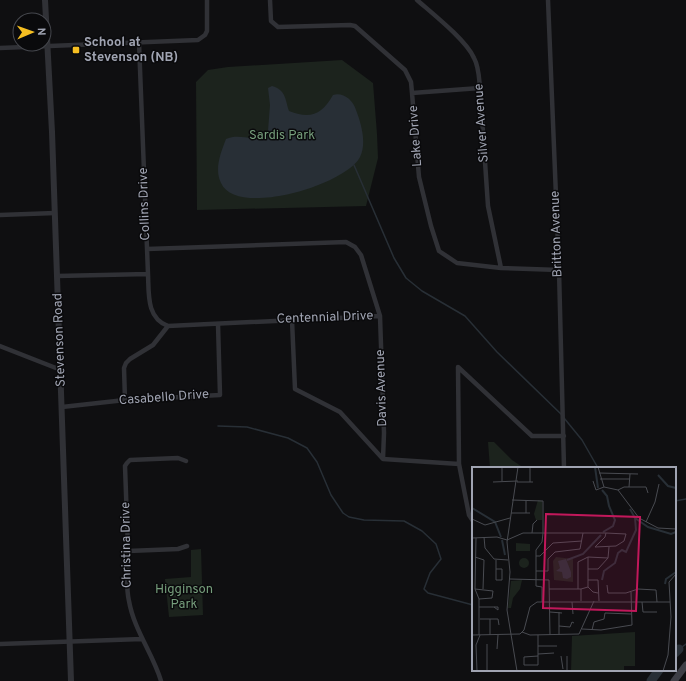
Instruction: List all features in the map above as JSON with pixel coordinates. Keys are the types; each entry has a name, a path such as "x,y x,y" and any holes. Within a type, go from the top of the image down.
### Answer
{"main road":[{"path":"674,681 686,665"}],"street":[{"name":"Stevenson Road","path":"45,0 46,12"},
{"path":"52,46 198,40 205,35 208,25 208,0"},
{"name":"Lake Drive","path":"270,0 271,21 278,28 355,26 405,70 411,82 419,177 431,226 439,251 457,263 501,268 559,270"},
{"name":"Silver Avenue","path":"417,0 460,39 474,57 480,88 488,206 501,268"},
{"name":"Britton Avenue","path":"548,0 559,270 564,467"},
{"name":"Collins Drive","path":"138,43 148,274"},
{"path":"0,48 12,47"},
{"name":"Stevenson Road","path":"47,52 52,132 61,370 71,681"},
{"path":"412,93 480,88"},
{"path":"0,215 55,213"},
{"name":"Centennial Drive","path":"147,249 346,242 355,247 361,255 380,316 168,326"},
{"path":"57,276 148,274 149,302 153,314 162,324 168,326 153,345 126,363 124,368 125,400"},
{"name":"Davis Avenue","path":"380,316 384,433 383,459"},
{"path":"292,320 295,389 340,412 383,459 459,464"},
{"name":"Casabello Drive","path":"62,406 125,400 220,395 218,324"},
{"path":"0,346 61,370"},
{"path":"472,520 469,515 459,464 458,367 532,436 564,436"},
{"name":"Christina Drive","path":"161,681 152,658 142,639 129,603 127,589 128,551 125,466 130,460 178,458 186,461"},
{"path":"128,551 178,549 187,546"},
{"path":"0,644 142,639"}],"green space":[{"name":"Sardis Park","path":"342,60 373,83 378,158 366,206 197,210 196,82 208,70 228,67"},
{"path":"488,442 494,442 512,460 522,467 490,467"},
{"name":"Higginson Park","path":"201,549 203,615 169,617 165,579 191,577 191,550"}],"shaded area":[{"path":"272,86 280,90 286,99 289,111 297,114 315,114 325,107 333,95 337,94 344,96 350,100 355,106 361,127 363,139 362,151 360,157 351,168 314,187 291,194 268,198 247,198 231,193 221,183 218,172 219,161 226,139 232,137 253,138 263,135 268,131 270,105 268,88"}],"waterway":[{"path":"354,165 394,258 406,278 422,291 465,316 497,352 562,415"},
{"path":"564,418 582,440 597,467"},
{"path":"218,426 247,427 288,438 307,448 317,462 331,495 343,513 349,517 364,520 404,521 422,531 436,544 441,559 430,573 424,589 428,593 472,605"},
{"path":"676,501 686,499"},
{"path":"676,650 686,644"},
{"path":"676,652 679,649"},
{"path":"651,681 658,671"}],"place":[{"name":"School at Stevenson (NB)","path":"76,50"}]}
